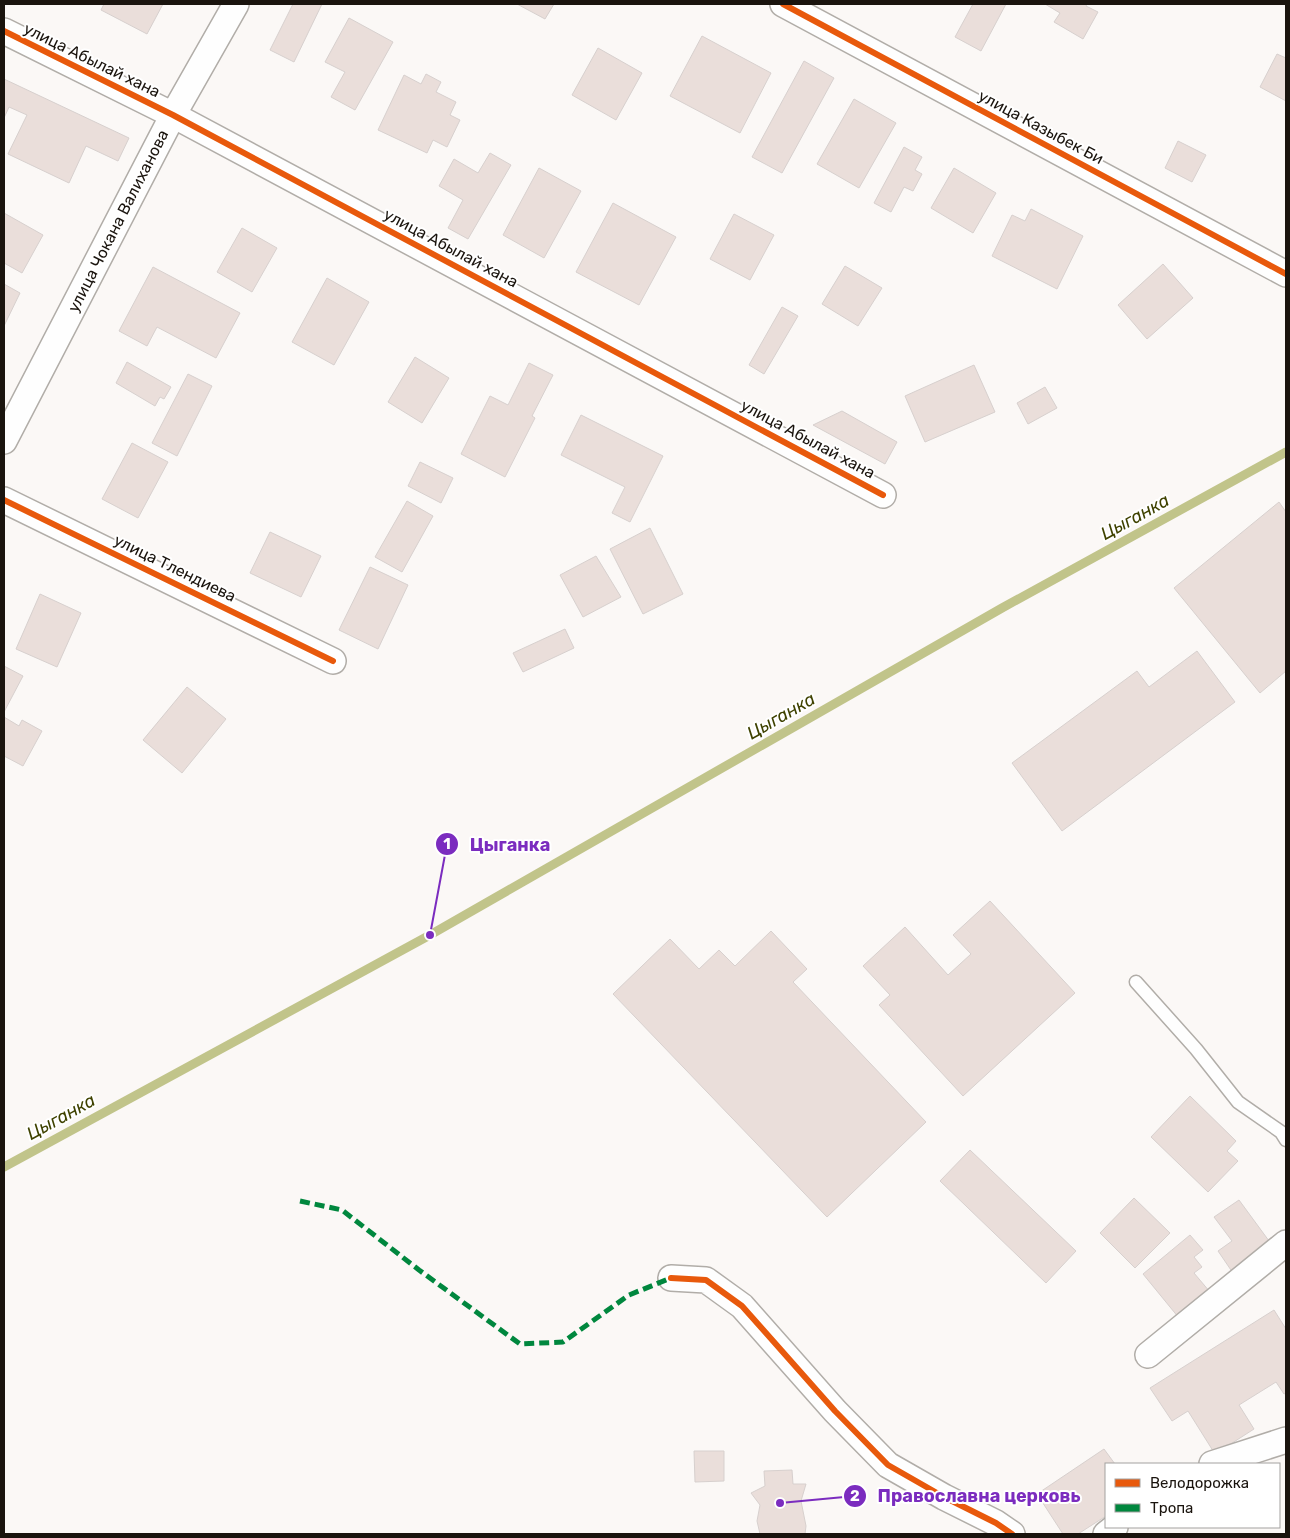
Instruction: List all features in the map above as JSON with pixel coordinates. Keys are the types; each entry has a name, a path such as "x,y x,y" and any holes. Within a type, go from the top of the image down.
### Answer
{"street":[{"name":"улица Чокана Валиханова","path":"4,442 173,115 236,4"},
{"name":"улица Казыбек Би","path":"783,4 1286,274"},
{"name":"улица Абылай хана","path":"4,32 173,115 883,495"},
{"name":"улица Тлендиева","path":"4,500 334,661"},
{"path":"1148,1356 1286,1243"},
{"path":"671,1278 706,1280 742,1306 835,1411 888,1464 944,1497 996,1523 1012,1534"},
{"path":"1215,1463 1286,1440"}],"lane":[{"path":"1136,982 1196,1049 1238,1102 1281,1132 1286,1140"}],"building":[{"path":"104,4 163,4 147,34 101,10"},
{"path":"293,4 322,4 294,62 270,50"},
{"path":"517,4 554,4 545,19"},
{"path":"973,4 1006,4 981,51 955,37"},
{"path":"1045,4 1087,4 1086,6 1098,12 1083,39 1054,22 1060,13"},
{"path":"349,18 393,42 355,110 331,97 345,72 325,62"},
{"path":"702,36 771,73 740,133 670,96"},
{"path":"598,48 642,73 616,120 572,95"},
{"path":"1277,54 1286,58 1286,101 1260,87"},
{"path":"804,61 834,78 782,173 752,157"},
{"path":"426,74 441,82 436,92 456,102 450,115 460,120 447,147 433,140 427,153 378,130 404,75 421,84"},
{"path":"4,79 129,138 118,161 86,146 69,183 8,154 27,115 9,107 4,118"},
{"path":"854,99 896,123 859,188 817,164"},
{"path":"1178,141 1206,155 1192,182 1165,168"},
{"path":"904,147 922,157 915,170 922,174 913,191 904,187 891,212 874,203"},
{"path":"490,153 511,165 468,239 448,228 463,200 439,186 454,159 478,173"},
{"path":"539,168 581,191 544,258 503,235"},
{"path":"954,168 996,193 973,233 931,208"},
{"path":"613,203 676,237 639,305 576,272"},
{"path":"1031,209 1083,236 1057,289 992,256 1012,215 1025,221"},
{"path":"4,213 43,235 22,273 4,263"},
{"path":"734,214 774,235 750,280 710,259"},
{"path":"242,228 277,248 252,292 217,272"},
{"path":"1163,264 1193,298 1147,339 1118,305"},
{"path":"845,266 882,288 858,326 822,304"},
{"path":"153,267 240,313 216,358 157,327 147,346 119,331"},
{"path":"327,278 369,302 334,365 292,342"},
{"path":"4,284 20,293 4,326"},
{"path":"782,307 798,316 764,374 749,365"},
{"path":"415,357 449,378 422,423 388,402"},
{"path":"127,362 171,387 164,399 160,397 155,406 116,383"},
{"path":"529,363 553,375 532,416 535,418 505,477 461,454 490,396 508,405"},
{"path":"974,365 995,412 925,442 905,396"},
{"path":"188,374 212,386 177,456 152,443"},
{"path":"1045,387 1057,408 1028,424 1017,403"},
{"path":"842,411 897,442 885,464 813,425"},
{"path":"581,415 663,456 630,522 612,513 625,487 561,455"},
{"path":"132,443 168,462 138,518 102,499"},
{"path":"420,462 453,478 441,503 408,486"},
{"path":"407,501 433,516 402,572 375,557"},
{"path":"1279,502 1286,512 1286,671 1260,693 1174,588"},
{"path":"650,528 683,594 643,614 610,549"},
{"path":"270,532 321,556 301,597 250,573"},
{"path":"596,556 621,597 583,617 560,575"},
{"path":"370,567 408,585 378,649 339,630"},
{"path":"40,594 81,613 57,667 16,649"},
{"path":"565,629 574,648 523,672 513,653"},
{"path":"1197,651 1235,702 1062,831 1012,763 1137,671 1149,687"},
{"path":"4,666 23,676 4,712"},
{"path":"187,687 226,719 182,773 143,740"},
{"path":"4,717 19,726 22,720 42,731 23,766 4,756"},
{"path":"990,901 1075,993 963,1096 879,1005 890,995 863,966 905,927 948,975 971,954 953,935"},
{"path":"771,931 807,969 793,982 926,1122 827,1217 613,994 670,939 699,969 719,950 735,966"},
{"path":"1190,1096 1236,1141 1227,1151 1238,1161 1208,1192 1151,1137"},
{"path":"970,1150 1076,1251 1046,1283 940,1181"},
{"path":"1134,1198 1170,1233 1135,1268 1100,1233"},
{"path":"1239,1200 1272,1245 1233,1273 1218,1251 1232,1241 1214,1217"},
{"path":"1190,1235 1203,1250 1194,1257 1202,1267 1194,1273 1210,1292 1179,1318 1143,1274"},
{"path":"1274,1310 1286,1329 1286,1393 1284,1394 1276,1382 1239,1405 1254,1429 1215,1454 1188,1411 1172,1421 1150,1388"},
{"path":"1104,1449 1114,1463 1105,1463 1105,1517 1078,1534 1063,1534 1037,1494"},
{"path":"694,1451 724,1451 724,1481 695,1482"},
{"path":"792,1470 793,1484 806,1484 801,1501 806,1526 805,1534 760,1534 757,1521 760,1505 751,1493 765,1486 764,1471"}],"waterway":[{"name":"Цыганка","path":"4,1167 430,935 1002,608 1286,452"}],"marked path":[{"path":"300,1201 342,1210 419,1270 520,1344 563,1342 629,1295 671,1278"}],"cycle path":[{"path":"783,4 1286,274"},
{"path":"4,31 173,115 883,495"},
{"path":"4,500 333,661"},
{"path":"671,1278 706,1280 742,1306 835,1411 888,1465 944,1497 996,1523 1012,1534"}],"place":[{"name":"Цыганка","path":"430,935"},
{"name":"Православна церковь","path":"780,1503"}]}
